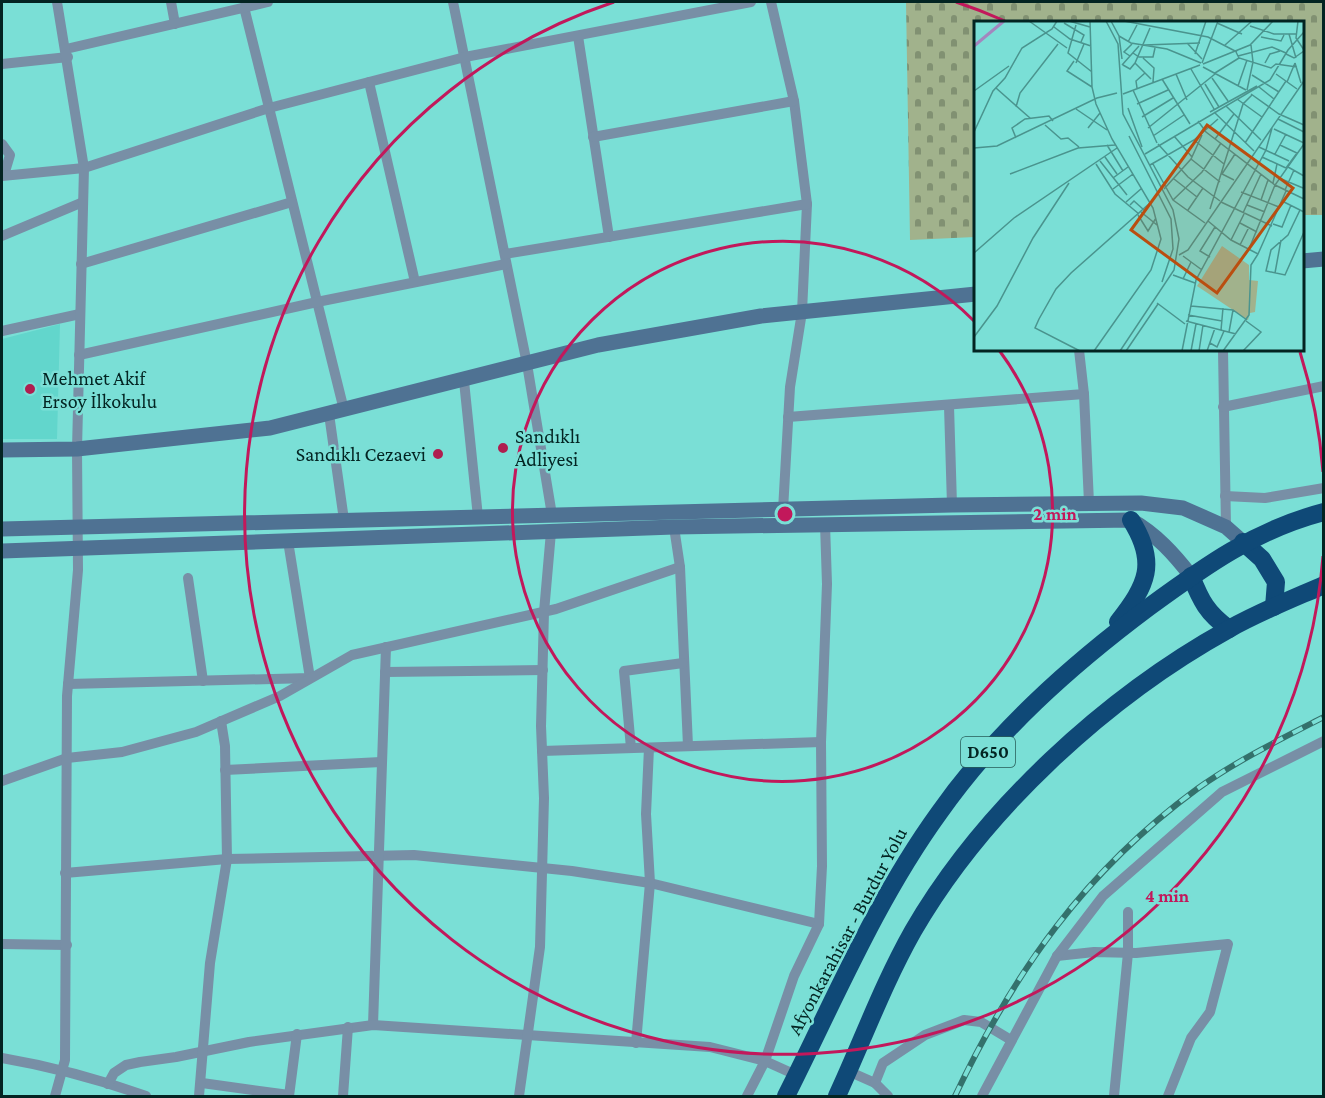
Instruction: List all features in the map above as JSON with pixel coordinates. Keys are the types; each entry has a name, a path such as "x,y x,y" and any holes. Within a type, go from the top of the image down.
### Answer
{"highway":[{"name":"Afyonkarahisar - Burdur Yolu","path":"786,1096 903,867 939,813 974,767 1047,690 1103,642 1191,576 1243,542 1323,512"},
{"path":"1103,642 1139,595 1146,574 1148,555 1131,520"},
{"path":"1243,542 1262,559 1276,582 1274,607"},
{"path":"1191,576 1200,600 1212,617 1229,629"},
{"name":"D650","path":"837,1096 913,931 939,890 991,824 1033,779 1097,720 1165,670 1229,629 1323,585"}],"main road":[{"path":"1304,261 1323,260"},
{"path":"2,450 77,449 270,428 464,381 598,345 761,316 974,294"},
{"path":"2,529 952,504 1089,503 1163,504 1183,508 1226,527 1243,542"},
{"path":"2,550 674,527 1131,520 1149,530 1175,555 1191,576"}],"street":[{"path":"55,1096 65,1060 68,684 77,548 77,449 84,168 57,2"},
{"path":"171,2 175,24"},
{"path":"2,64 67,53 268,2"},
{"path":"453,2 527,364 552,515"},
{"path":"2,144 10,155 3,176 84,168 269,108 465,57 751,2"},
{"path":"771,2 794,101 807,204 802,312 789,417 783,510"},
{"path":"244,7 317,302 337,412 344,520"},
{"path":"578,36 609,237"},
{"path":"369,82 415,282"},
{"path":"593,137 794,101"},
{"path":"2,236 83,202"},
{"path":"81,264 292,202"},
{"path":"79,355 609,237 807,204"},
{"path":"2,331 80,314"},
{"path":"1079,351 1084,394 1089,503"},
{"path":"1223,351 1226,527"},
{"path":"464,381 478,517"},
{"path":"1223,407 1323,386"},
{"path":"789,417 1084,394"},
{"path":"949,406 952,504"},
{"path":"1225,496 1266,498 1323,488"},
{"path":"747,1096 765,1061 794,976 819,924 822,866 820,742 827,584 825,524"},
{"path":"674,527 680,567 688,746"},
{"path":"519,1096 540,947 544,798 542,752 544,612 551,532"},
{"path":"288,541 310,678"},
{"path":"2,781 68,758 122,752 196,732 279,696 352,654 544,612 680,567"},
{"path":"188,578 203,681"},
{"path":"373,1025 377,856 386,647"},
{"path":"631,748 624,671 683,663"},
{"path":"385,672 543,670"},
{"path":"68,684 310,678"},
{"path":"199,1096 205,1052 210,963 227,859 225,770 221,721"},
{"path":"985,1096 1011,1040 1058,956 1103,896 1222,792 1323,741"},
{"path":"542,752 820,742"},
{"path":"636,1043 650,883 646,814 649,748"},
{"path":"225,770 381,762"},
{"path":"65,873 227,859 414,855 542,867 650,883 819,924"},
{"path":"1114,1096 1128,953 1128,912"},
{"path":"2,944 67,945"},
{"path":"1058,956 1094,952 1128,953 1228,944 1210,1012 1191,1038 1168,1096"},
{"path":"875,1083 883,1063 925,1035 964,1020 981,1022 1011,1040"},
{"path":"108,1084 114,1073 126,1065 297,1034 373,1025 528,1033 710,1047 765,1061 796,1075"},
{"path":"343,1096 348,1027"},
{"path":"202,1083 289,1096 297,1034"},
{"path":"2,1058 43,1065 62,1073 108,1084 140,1096"},
{"path":"849,1071 875,1083 888,1096"}],"shaded area":[{"name":"Mehmet Akif Ersoy İlkokulu","path":"60,324 57,439 2,439 2,339"}],"green space":[{"path":"906,2 1323,2 1323,215 1304,215 1304,21 974,21 974,237 910,240"}],"railway":[{"path":"955,1096 1002,1007 1028,966 1087,889 1120,854 1197,789 1227,769 1324,717"}],"place":[{"name":"Mehmet Akif Ersoy İlkokulu","path":"30,389"},
{"name":"Sandıklı Adliyesi","path":"503,448"},
{"name":"Sandıklı Cezaevi","path":"438,454"}]}
